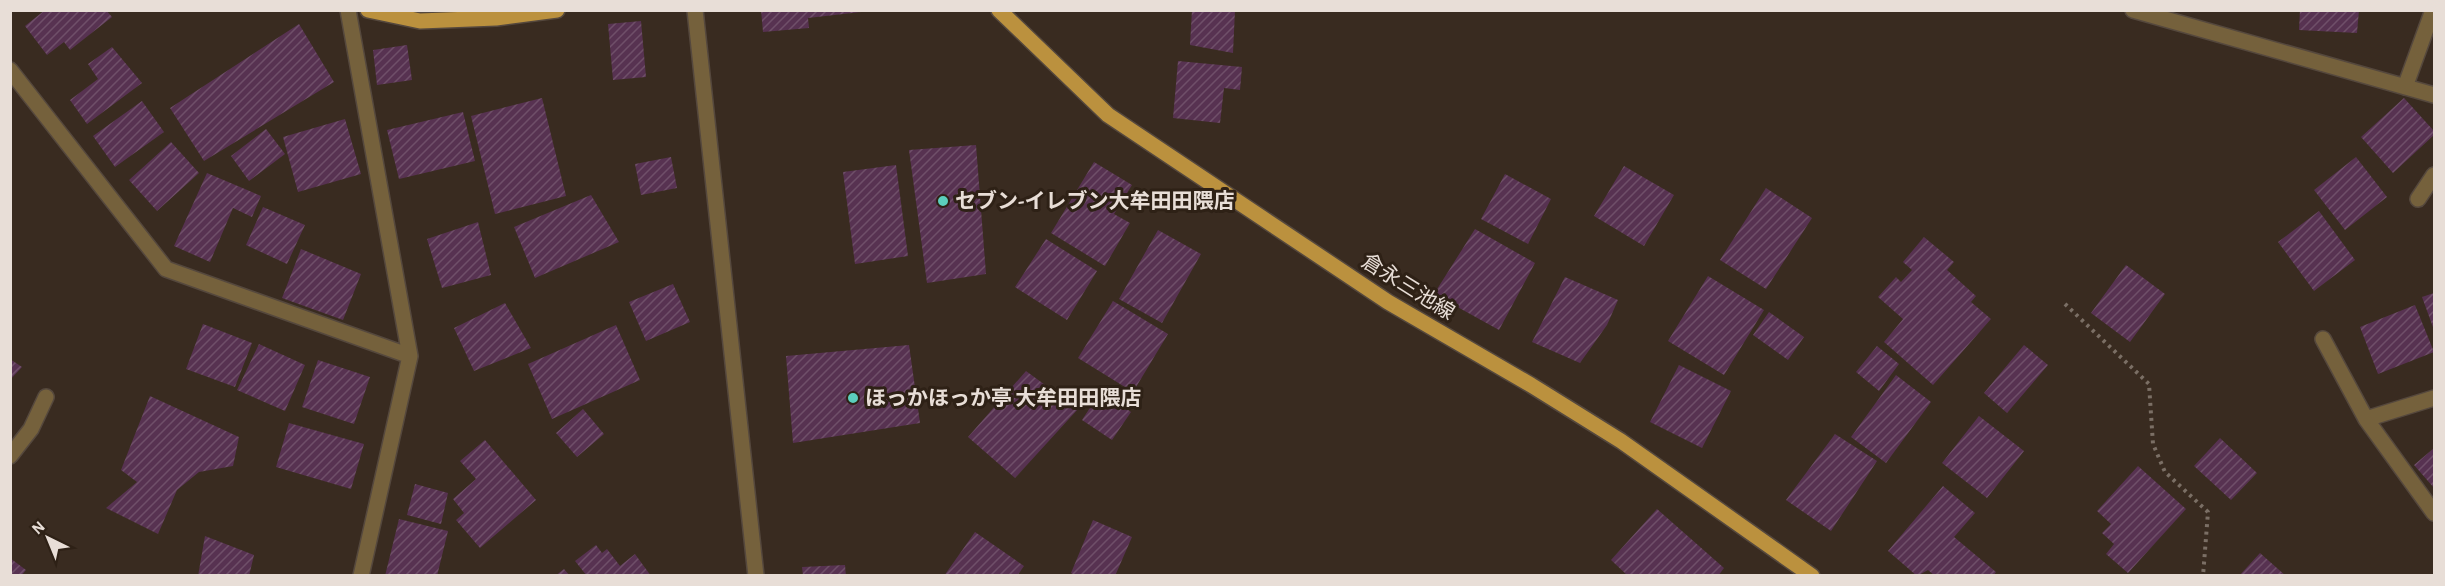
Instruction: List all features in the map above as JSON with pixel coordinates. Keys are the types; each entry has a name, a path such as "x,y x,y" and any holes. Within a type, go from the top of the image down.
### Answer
{"main road":[{"path":"368,10 420,21 496,18 557,10"},
{"name":"倉永三池線","path":"999,10 1108,115 1388,302 1620,441 1812,576"}],"street":[{"path":"348,10 410,356 361,576"},
{"path":"695,10 756,576"},
{"path":"2133,10 2434,95"},
{"path":"2405,87 2433,10"},
{"path":"10,70 166,268 410,356"},
{"path":"2418,199 2434,176"},
{"path":"2323,339 2366,419 2434,513"},
{"path":"10,456 31,429 46,397"},
{"path":"2366,419 2434,398"}],"path":[{"path":"2064,304 2149,384 2153,444 2165,472 2208,512 2203,576"}],"building":[{"path":"45,10 106,10 112,17 70,50 64,42 47,55 25,26"},
{"path":"761,10 861,10 861,12 808,18 809,28 763,32"},
{"path":"1192,10 1235,10 1233,53 1190,45"},
{"path":"2300,10 2359,10 2357,33 2299,30"},
{"path":"641,21 646,77 613,80 608,24"},
{"path":"299,24 334,82 204,161 170,108"},
{"path":"407,45 412,80 377,85 373,50"},
{"path":"112,47 142,83 87,124 70,100 98,79 88,64"},
{"path":"1178,61 1242,67 1240,90 1224,88 1220,123 1173,118"},
{"path":"542,98 566,196 495,214 471,116"},
{"path":"2404,98 2434,131 2434,135 2393,173 2361,137"},
{"path":"142,101 164,132 115,167 93,136"},
{"path":"463,112 475,161 399,179 387,130"},
{"path":"345,119 361,174 298,192 283,137"},
{"path":"266,129 285,154 249,181 231,156"},
{"path":"171,142 199,173 157,211 129,180"},
{"path":"976,145 986,274 927,283 909,150"},
{"path":"671,157 677,188 641,195 635,164"},
{"path":"2356,157 2387,197 2345,230 2314,190"},
{"path":"1094,162 1132,185 1114,214 1130,223 1105,266 1051,233"},
{"path":"896,165 908,256 855,264 843,172"},
{"path":"1624,166 1674,195 1644,246 1594,216"},
{"path":"207,173 261,196 252,217 233,208 210,262 174,246"},
{"path":"1505,174 1551,199 1528,244 1481,219"},
{"path":"1766,188 1812,218 1766,289 1720,260"},
{"path":"591,195 619,242 535,278 514,227"},
{"path":"263,207 305,225 287,264 246,245"},
{"path":"2319,211 2355,260 2314,291 2278,242"},
{"path":"478,222 491,275 442,288 427,239"},
{"path":"1475,229 1535,263 1499,330 1434,294"},
{"path":"1158,230 1201,254 1162,323 1119,299"},
{"path":"1924,237 1954,262 1947,270 1976,296 1971,302 1991,319 1933,385 1884,342 1903,319 1878,297 1896,277 1901,282 1912,270 1903,262"},
{"path":"1046,239 1097,271 1067,320 1015,287"},
{"path":"301,249 361,274 343,320 282,298"},
{"path":"2126,265 2165,294 2130,342 2091,313"},
{"path":"1708,276 1764,310 1724,375 1668,341"},
{"path":"1565,277 1618,300 1607,325 1580,363 1532,342"},
{"path":"673,284 690,322 646,341 629,302"},
{"path":"2434,293 2434,330 2422,297"},
{"path":"1113,301 1168,334 1133,392 1078,358"},
{"path":"505,303 531,348 474,371 454,328"},
{"path":"2415,305 2434,352 2378,374 2360,327"},
{"path":"1769,312 1804,337 1788,360 1753,335"},
{"path":"203,324 252,343 235,387 186,369"},
{"path":"616,325 640,380 552,419 528,364"},
{"path":"259,344 305,365 285,411 237,390"},
{"path":"909,345 920,423 793,443 786,356"},
{"path":"2024,345 2048,365 2007,413 1984,393"},
{"path":"1877,346 1899,364 1879,391 1856,372"},
{"path":"10,359 22,367 10,380"},
{"path":"318,360 370,377 354,424 302,407"},
{"path":"1679,365 1731,391 1702,448 1650,422"},
{"path":"1026,371 1078,409 1015,478 968,437"},
{"path":"1896,375 1931,402 1886,463 1851,437"},
{"path":"1101,391 1131,412 1112,440 1082,420"},
{"path":"150,396 239,437 233,466 199,472 177,490 158,534 106,508 137,482 121,470"},
{"path":"583,409 604,434 577,457 556,433"},
{"path":"1979,416 2024,451 1987,498 1942,463"},
{"path":"289,423 364,444 351,489 276,467"},
{"path":"1835,434 1877,461 1831,531 1786,500"},
{"path":"2220,438 2257,473 2231,500 2194,466"},
{"path":"485,440 536,500 480,548 456,520 464,513 453,499 476,479 460,461"},
{"path":"2434,448 2434,488 2414,465"},
{"path":"2138,466 2186,509 2128,573 2106,554 2114,544 2102,533 2111,524 2097,511"},
{"path":"415,484 448,493 441,524 407,515"},
{"path":"1943,486 1975,513 1954,537 1996,572 1993,576 1935,576 1928,570 1917,576 1888,551"},
{"path":"1657,509 1724,568 1718,576 1628,576 1611,560"},
{"path":"399,519 448,531 437,576 385,576"},
{"path":"1093,520 1132,537 1115,576 1076,576 1071,573"},
{"path":"975,532 1024,566 1017,576 944,576"},
{"path":"205,536 254,555 249,576 198,576"},
{"path":"596,545 602,553 607,549 620,566 635,554 651,576 587,576 575,561"},
{"path":"2260,553 2286,576 2239,576"},
{"path":"10,558 26,570 21,576 10,576"},
{"path":"845,565 846,576 803,576 802,567"},
{"path":"564,569 570,576 555,576"}],"place":[{"name":"セブン-イレブン大牟田田隈店","path":"943,201"},
{"name":"ほっかほっか亭 大牟田田隈店","path":"853,398"}]}
